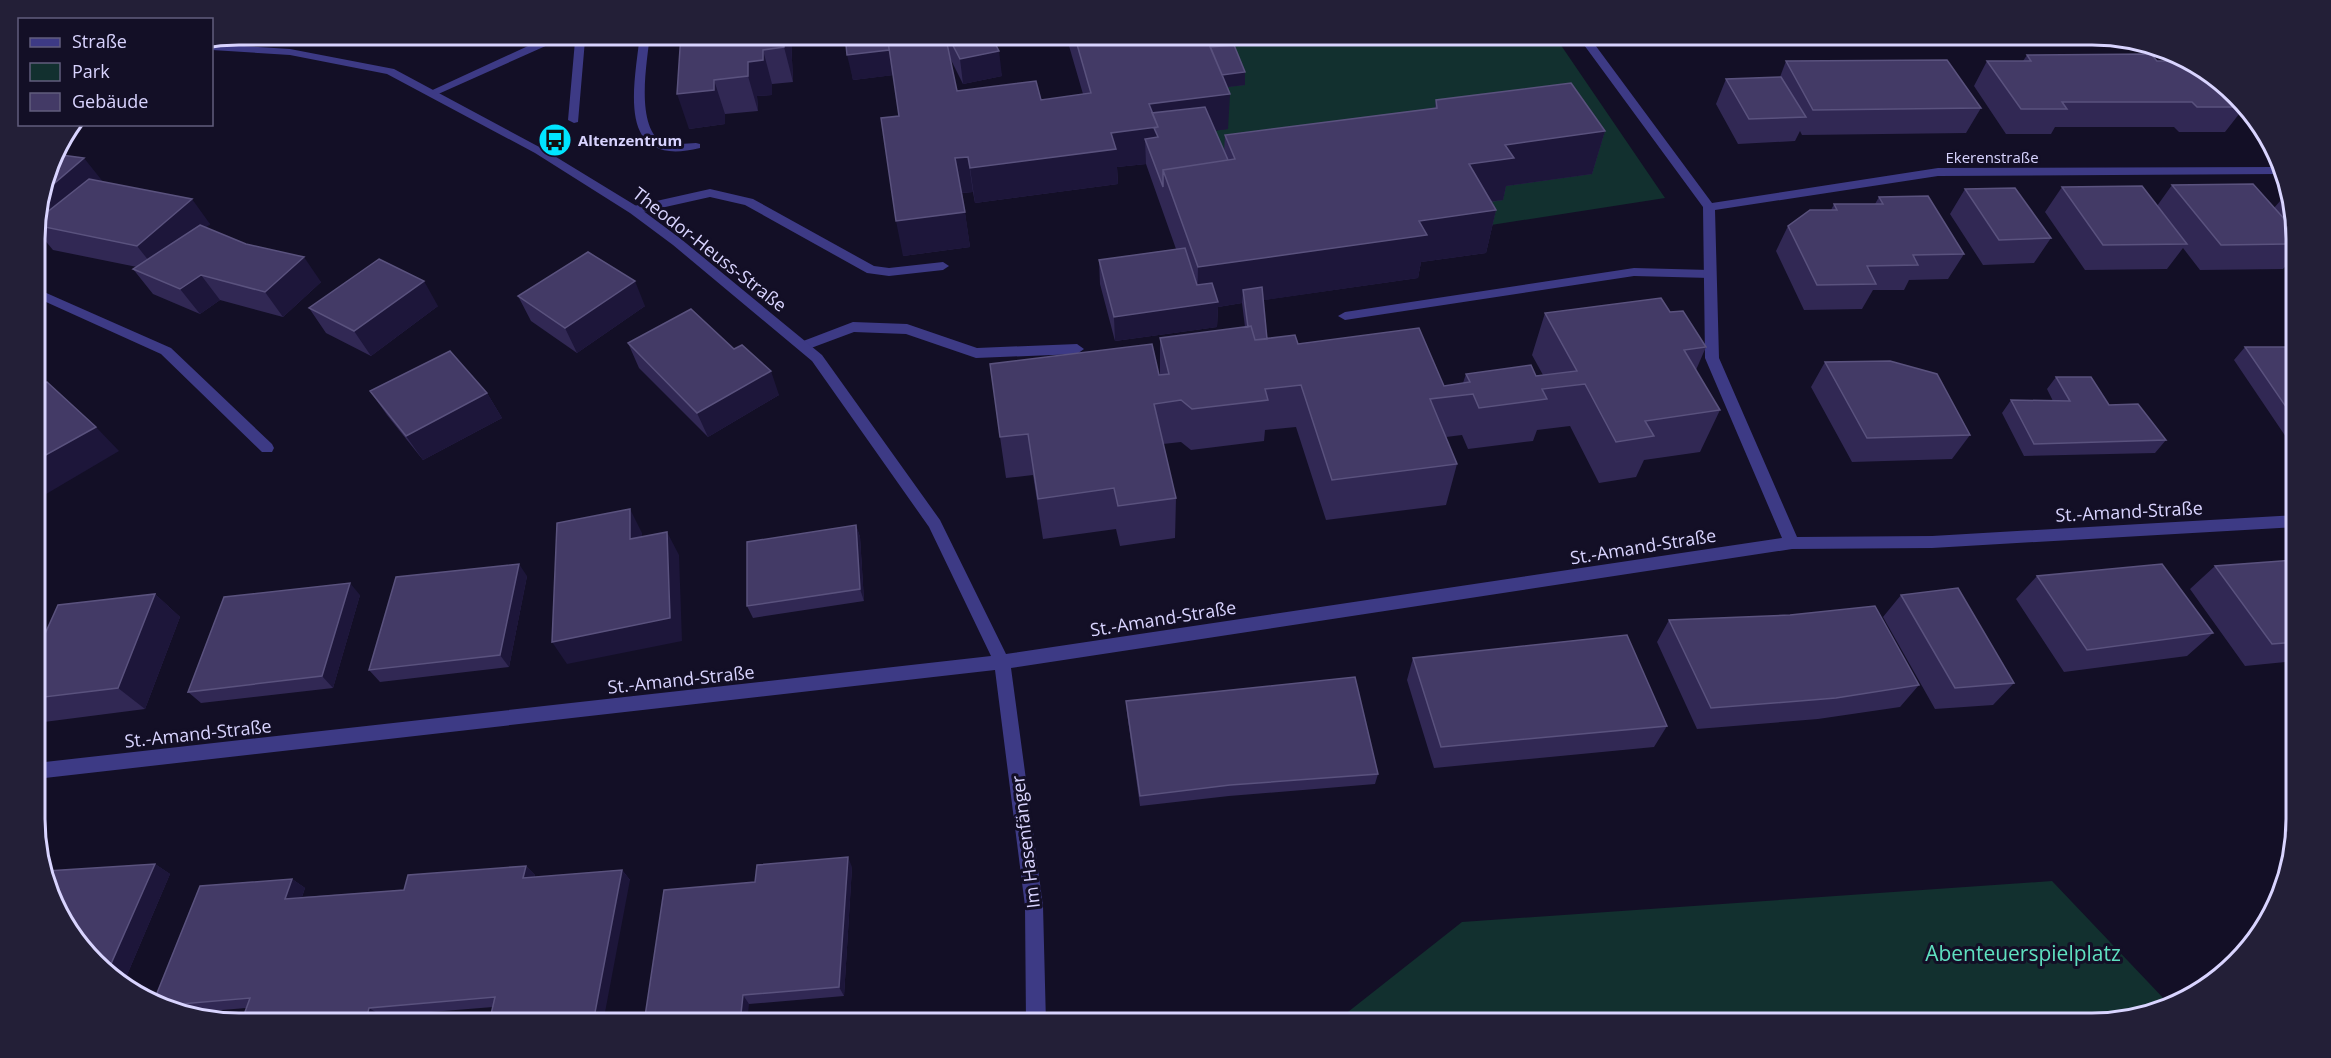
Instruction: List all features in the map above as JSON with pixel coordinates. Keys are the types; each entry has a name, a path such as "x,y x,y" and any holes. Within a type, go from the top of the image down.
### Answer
{"street":[{"path":"432,93 539,45"},
{"path":"574,120 580,45"},
{"path":"644,45 640,112 648,136 658,146 672,150 696,147"},
{"path":"1589,45 1709,207 1712,358 1792,543"},
{"name":"Theodor-Heuss-Straße","path":"213,47 290,52 390,71 539,151 634,210 677,242 817,358 935,524 1002,662"},
{"name":"Ekerenstraße","path":"1709,207 1938,172 2273,171"},
{"path":"634,210 710,193 748,202 871,270 889,272 943,266"},
{"path":"1345,316 1634,272 1710,274"},
{"path":"45,297 166,351 267,448"},
{"path":"803,346 854,327 907,329 976,353 1077,349"},
{"name":"St.-Amand-Straße","path":"45,770 1002,662 1792,543 1932,542 2286,522"},
{"name":"Im Hasenfänger","path":"1002,662 1034,906 1036,1013"}],"green space":[{"path":"1194,45 1561,45 1665,198 1472,228 1223,177 1204,132 1227,129"},
{"name":"Abenteuerspielplatz","path":"2052,881 2164,999 2130,1009 2105,1013 1347,1013 1462,922"}],"building":[{"path":"680,45 784,45 784,47 763,50 763,60 748,62 748,76 714,80 714,90 677,94"},
{"path":"846,45 888,45 889,50 847,55"},
{"path":"889,45 947,45 957,91 1036,81 1041,100 1091,93 1077,45 1210,45 1230,94 1149,104 1158,127 1111,133 1116,149 970,168 968,157 955,158 965,212 896,221 881,118 899,116"},
{"path":"953,45 996,45 999,51 960,59"},
{"path":"1234,45 1245,72 1222,75 1210,47"},
{"path":"2149,54 2157,61 2168,61 2189,71 2210,85 2233,107 2197,107 2192,102 2062,102 2067,109 2021,109 1987,61 2031,61 2027,55"},
{"path":"1947,60 1981,108 1813,110 1786,61"},
{"path":"1781,77 1806,117 1749,119 1726,79"},
{"path":"1571,83 1605,131 1505,145 1514,158 1469,164 1496,210 1419,221 1427,235 1198,267 1163,170 1235,159 1225,135 1437,108 1436,100"},
{"path":"1205,107 1228,160 1163,170 1163,187 1145,139 1158,137 1154,128 1158,127 1152,113"},
{"path":"65,155 84,158 53,184"},
{"path":"89,179 192,199 137,246 45,227 47,212"},
{"path":"2253,184 2284,219 2286,244 2221,245 2172,185"},
{"path":"2142,186 2187,244 2103,245 2062,187"},
{"path":"2015,188 2051,238 1999,240 1965,189"},
{"path":"1928,196 1964,254 1913,255 1918,265 1867,266 1876,284 1817,285 1788,226 1810,210 1837,210 1834,204 1883,204 1879,197"},
{"path":"200,225 246,244 304,257 265,292 201,275 180,289 133,269"},
{"path":"1185,248 1197,285 1212,283 1218,302 1114,317 1099,260"},
{"path":"588,252 635,281 565,328 518,296"},
{"path":"379,259 424,281 354,331 309,308"},
{"path":"1262,287 1267,339 1255,340 1251,326 1248,327 1243,290"},
{"path":"1661,298 1670,312 1683,311 1706,347 1684,350 1720,410 1645,421 1654,436 1616,442 1585,384 1542,389 1547,399 1479,408 1473,394 1430,399 1457,464 1332,480 1301,385 1265,389 1268,400 1192,409 1181,400 1154,404 1176,498 1118,506 1114,488 1038,499 1028,434 1000,437 990,364 1152,344 1159,375 1169,374 1160,338 1251,326 1255,340 1295,335 1298,344 1419,328 1444,386 1470,382 1466,374 1531,365 1536,376 1577,371 1545,313"},
{"path":"691,309 734,349 742,345 771,371 697,413 628,343"},
{"path":"2245,347 2286,347 2286,407"},
{"path":"450,351 487,393 406,436 370,391"},
{"path":"1890,361 1937,374 1970,435 1867,438 1825,362"},
{"path":"2056,377 2091,377 2109,405 2138,404 2166,440 2034,444 2011,400 2070,401"},
{"path":"47,382 96,427 45,455 45,383"},
{"path":"630,509 630,539 667,532 670,618 552,642 557,523"},
{"path":"856,525 860,589 747,606 747,542"},
{"path":"2286,561 2286,643 2272,644 2215,566"},
{"path":"519,564 500,655 369,670 396,577"},
{"path":"2162,564 2213,633 2087,650 2037,576"},
{"path":"350,583 322,676 188,692 224,597"},
{"path":"1958,588 2014,683 1955,688 1901,595"},
{"path":"155,594 118,688 45,697 45,634 58,605"},
{"path":"1875,606 1919,685 1836,698 1711,708 1669,620 1790,615"},
{"path":"1627,635 1667,726 1441,747 1413,658"},
{"path":"1355,677 1378,774 1230,785 1140,796 1126,701"},
{"path":"848,857 839,987 743,995 741,1013 646,1013 664,890 755,882 757,865"},
{"path":"155,864 111,964 85,937 71,916 52,871"},
{"path":"526,866 523,878 622,870 595,1013 491,1013 495,997 369,1008 368,1013 245,1013 250,998 180,1004 157,994 200,886 292,879 285,899 404,890 408,875"}],"place":[{"name":"Altenzentrum","path":"555,140"}]}
